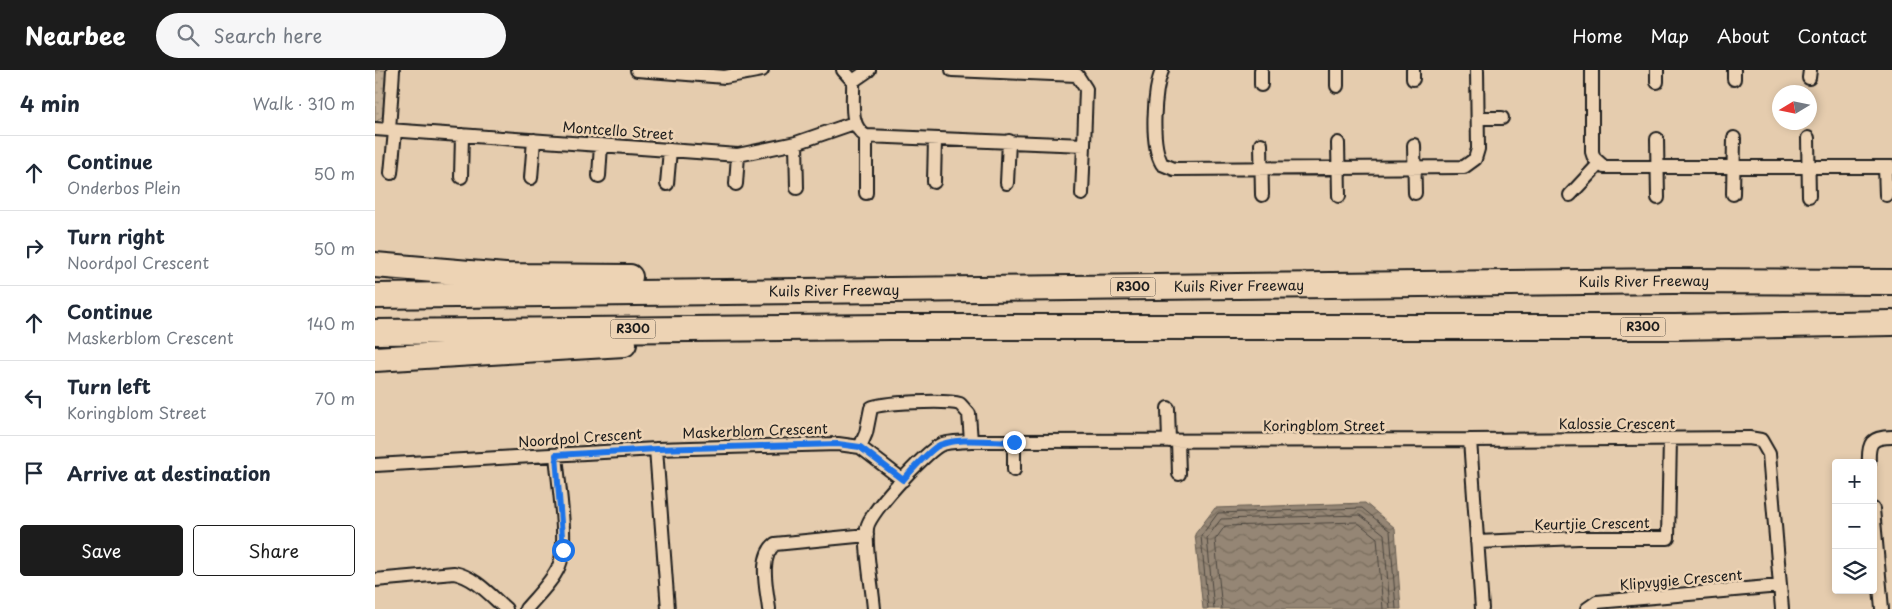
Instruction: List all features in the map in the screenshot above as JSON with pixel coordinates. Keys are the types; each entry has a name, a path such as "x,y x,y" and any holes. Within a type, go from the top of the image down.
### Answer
{"highway":[{"path":"375,265 505,276 811,280 853,291"},
{"name":"Kuils River Freeway","path":"375,296 1674,281 1892,282"},
{"name":"R300","path":"375,332 890,327 1675,327 1892,323"},
{"path":"375,359 658,342 823,336 890,327"}],"street":[{"path":"391,173 393,70"},
{"path":"637,70 725,77 761,70"},
{"path":"843,70 853,81 854,123 859,132 866,136 1084,144"},
{"path":"853,81 869,70"},
{"path":"952,70 1077,75 1086,89 1082,194"},
{"path":"1162,70 1156,90 1156,150 1162,164 1174,169 1459,168 1471,163 1478,149 1477,70"},
{"path":"1261,70 1261,85"},
{"path":"1337,70 1337,86"},
{"path":"1592,70 1592,152 1599,164 1610,168 1888,167 1886,195"},
{"path":"1478,118 1502,118"},
{"name":"Montcello Street","path":"375,129 737,155 796,143 854,123"},
{"path":"461,177 462,136"},
{"path":"866,136 866,193"},
{"path":"1733,138 1733,194"},
{"path":"1808,138 1809,196"},
{"path":"934,182 935,139"},
{"path":"1657,139 1658,198"},
{"path":"531,178 534,140"},
{"path":"1007,183 1009,141"},
{"path":"796,143 797,188"},
{"path":"1338,143 1339,196"},
{"path":"1261,144 1262,195"},
{"path":"599,176 601,145"},
{"path":"1414,145 1415,193"},
{"path":"667,184 670,150"},
{"path":"736,184 737,155"},
{"path":"1570,194 1599,164"},
{"path":"903,480 860,447 866,433 871,408 902,403 960,404 967,410 970,418 971,441"},
{"path":"1168,408 1179,474"},
{"path":"1869,459 1869,449 1872,442 1879,438 1892,437"},
{"name":"Kalossie Crescent","path":"1470,440 1757,438 1765,445 1769,454 1782,609"},
{"name":"Keurtjie Crescent","path":"1477,542 1579,538 1668,538 1670,439"},
{"path":"1470,440 1482,609"},
{"name":"Koringblom Street","path":"874,609 867,535 871,516 903,480 938,446 951,442 1470,440"},
{"path":"1014,442 1014,470"},
{"name":"Maskerblom Crescent","path":"656,449 838,444 860,447"},
{"name":"Noordpol Crescent","path":"375,465 656,449 668,609"},
{"path":"526,609 554,575 561,560 563,536 556,455"},
{"path":"769,609 765,559 769,548 775,544 867,535"},
{"path":"1876,549 1881,609"},
{"path":"375,580 454,573 463,575 474,582 506,609"},
{"name":"Klipvygie Crescent","path":"1587,609 1597,602 1780,586"}],"shaded area":[{"path":"375,70 386,70 387,72 384,115 375,123"}],"water":[{"path":"1365,503 1395,528 1401,609 1203,609 1195,534 1215,508"}],"route":[{"path":"563,550 556,455 741,445 838,444 860,447 903,480 927,455 943,444 971,441 1014,442"}]}
